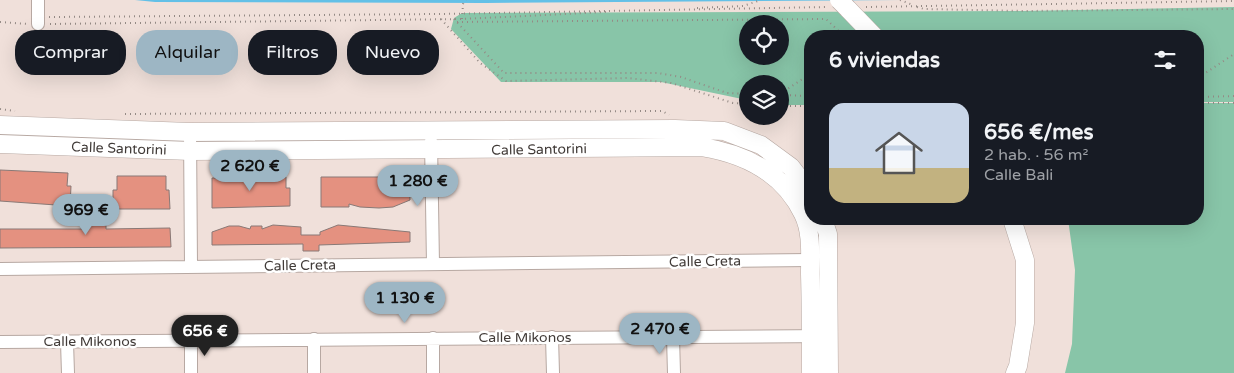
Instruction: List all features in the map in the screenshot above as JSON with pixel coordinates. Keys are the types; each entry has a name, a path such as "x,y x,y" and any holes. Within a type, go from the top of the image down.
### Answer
{"street":[{"path":"38,0 38,20"},
{"path":"847,6 869,30"},
{"name":"Calle Santorini","path":"0,125 190,132 675,129 724,132 761,145 791,167 804,184"},
{"path":"430,131 433,264"},
{"path":"190,132 191,266"},
{"name":"Calle Santorini","path":"0,144 191,151 702,147 743,157 761,167 793,196 804,217"},
{"name":"Calle Santorini","path":"807,225 810,260 811,373"},
{"path":"825,225 828,234 829,373"},
{"path":"1014,225 1025,260 1025,323 1018,366 1015,373"},
{"name":"Calle Creta","path":"0,269 810,260"},
{"name":"Calle Mikonos","path":"0,342 829,336"},
{"path":"552,337 552,373"},
{"path":"673,337 674,373"},
{"path":"433,338 433,373"},
{"path":"314,339 314,373"},
{"path":"191,341 191,373"},
{"path":"68,342 68,373"}],"path":[{"path":"462,19 463,4 466,0"},
{"path":"38,20 462,19 743,6 761,0"},
{"path":"900,0 924,9 1024,11 1234,10"},
{"path":"0,22 847,6 1234,1"},
{"path":"441,18 480,63 506,80 628,78 672,83 739,103"},
{"path":"454,18 504,73 658,73 681,77 727,93 739,94"},
{"path":"457,22 826,19 838,30"},
{"path":"1204,74 1234,54"},
{"path":"789,89 804,78"},
{"path":"789,95 804,96"},
{"path":"1204,97 1234,96"},
{"path":"1204,103 1234,103"},
{"path":"789,106 804,106"}],"green space":[{"path":"1234,7 1234,102 1204,102 1204,30 804,30 804,105 789,105 789,75 739,75 739,98 661,82 501,82 451,29 454,18 462,13 1024,11"},
{"path":"1204,103 1234,103 1234,373 1065,373 1072,344 1075,270 1069,225 1204,225"}],"water":[{"path":"135,0 900,0 485,3 155,2"}],"building":[{"path":"0,170 68,173 67,186 71,186 70,206 0,201"},
{"path":"117,176 166,176 166,190 169,190 170,209 113,209 113,190 117,190"},
{"path":"286,177 286,188 290,188 290,206 212,208 212,178"},
{"path":"321,177 409,177 410,200 393,207 360,207 349,204 349,207 321,207"},
{"path":"88,211 106,211 106,229 170,228 171,247 0,248 0,229 88,229"},
{"path":"273,225 301,227 301,235 320,235 320,232 338,225 410,232 410,242 319,245 319,251 303,251 303,244 212,245 212,232 229,226 250,229 251,226 262,226 262,229"}]}
